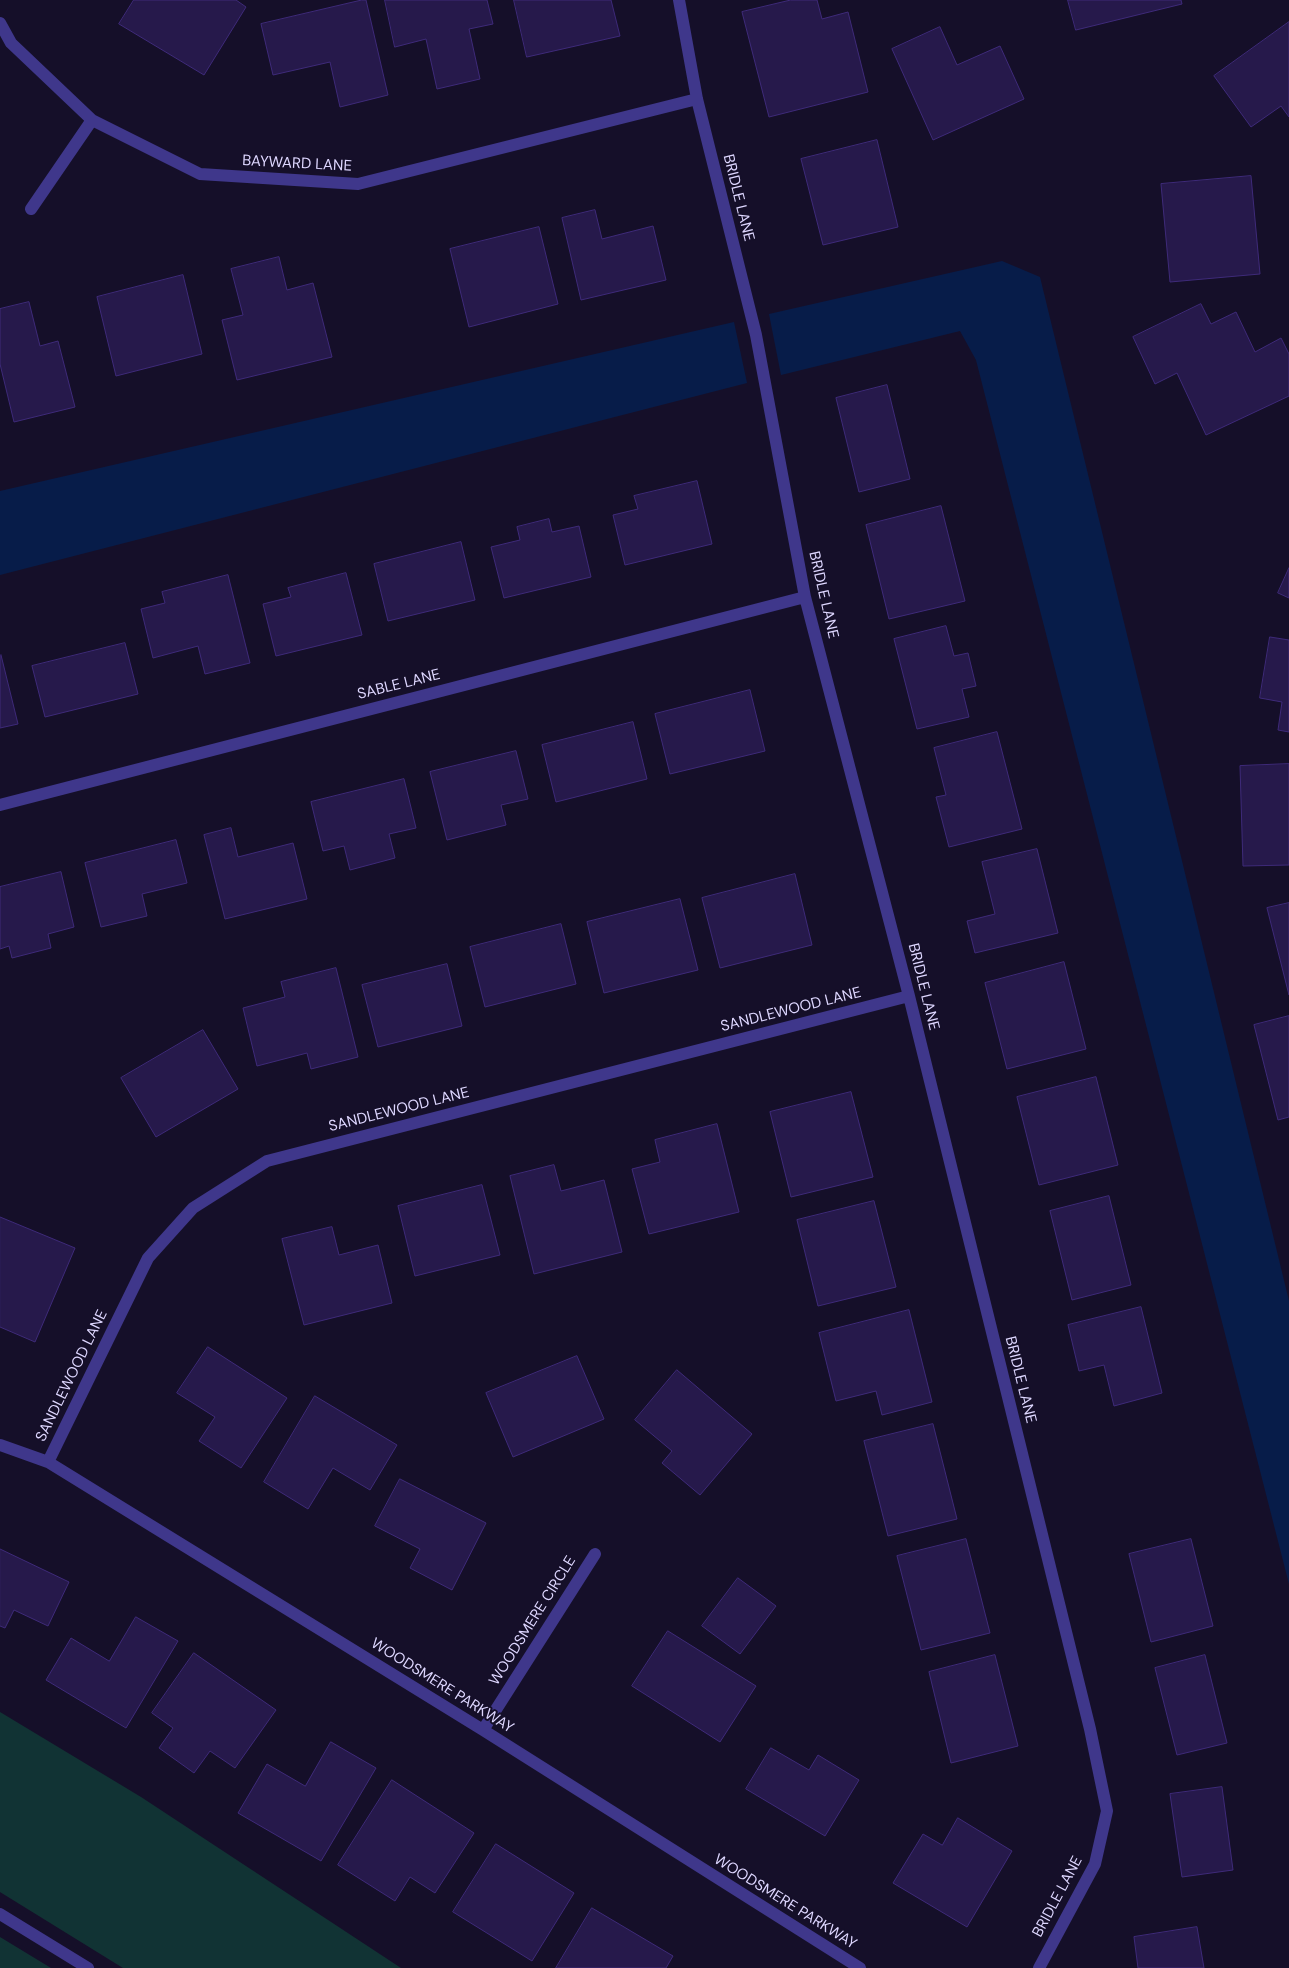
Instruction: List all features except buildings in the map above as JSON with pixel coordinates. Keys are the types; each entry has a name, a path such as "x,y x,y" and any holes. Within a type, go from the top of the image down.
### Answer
{"street":[{"name":"BRIDLE LANE","path":"679,0 697,98 756,335 805,596 909,996 1090,1729 1107,1811 1095,1864 1038,1968"},
{"name":"BAYWARD LANE","path":"0,23 11,43 92,120 200,174 358,184 697,98"},
{"path":"31,209 92,120"},
{"name":"SABLE LANE","path":"0,805 805,596"},
{"name":"SANDLEWOOD LANE","path":"48,1462 148,1258 193,1208 267,1161 909,996"},
{"name":"WOODSMERE PARKWAY","path":"0,1445 48,1462 483,1730 860,1968"},
{"name":"WOODSMERE CIRCLE","path":"483,1730 594,1554"},
{"path":"0,1914 88,1968"}],"green space":[{"path":"0,1712 141,1797 401,1968 123,1968 0,1892"},
{"path":"0,1937 51,1968 0,1968"}],"water":[{"path":"1002,261 1040,277 1289,1301 1289,1584 976,360 960,331 781,375 769,314"},
{"path":"734,322 747,383 0,575 0,491"}]}
